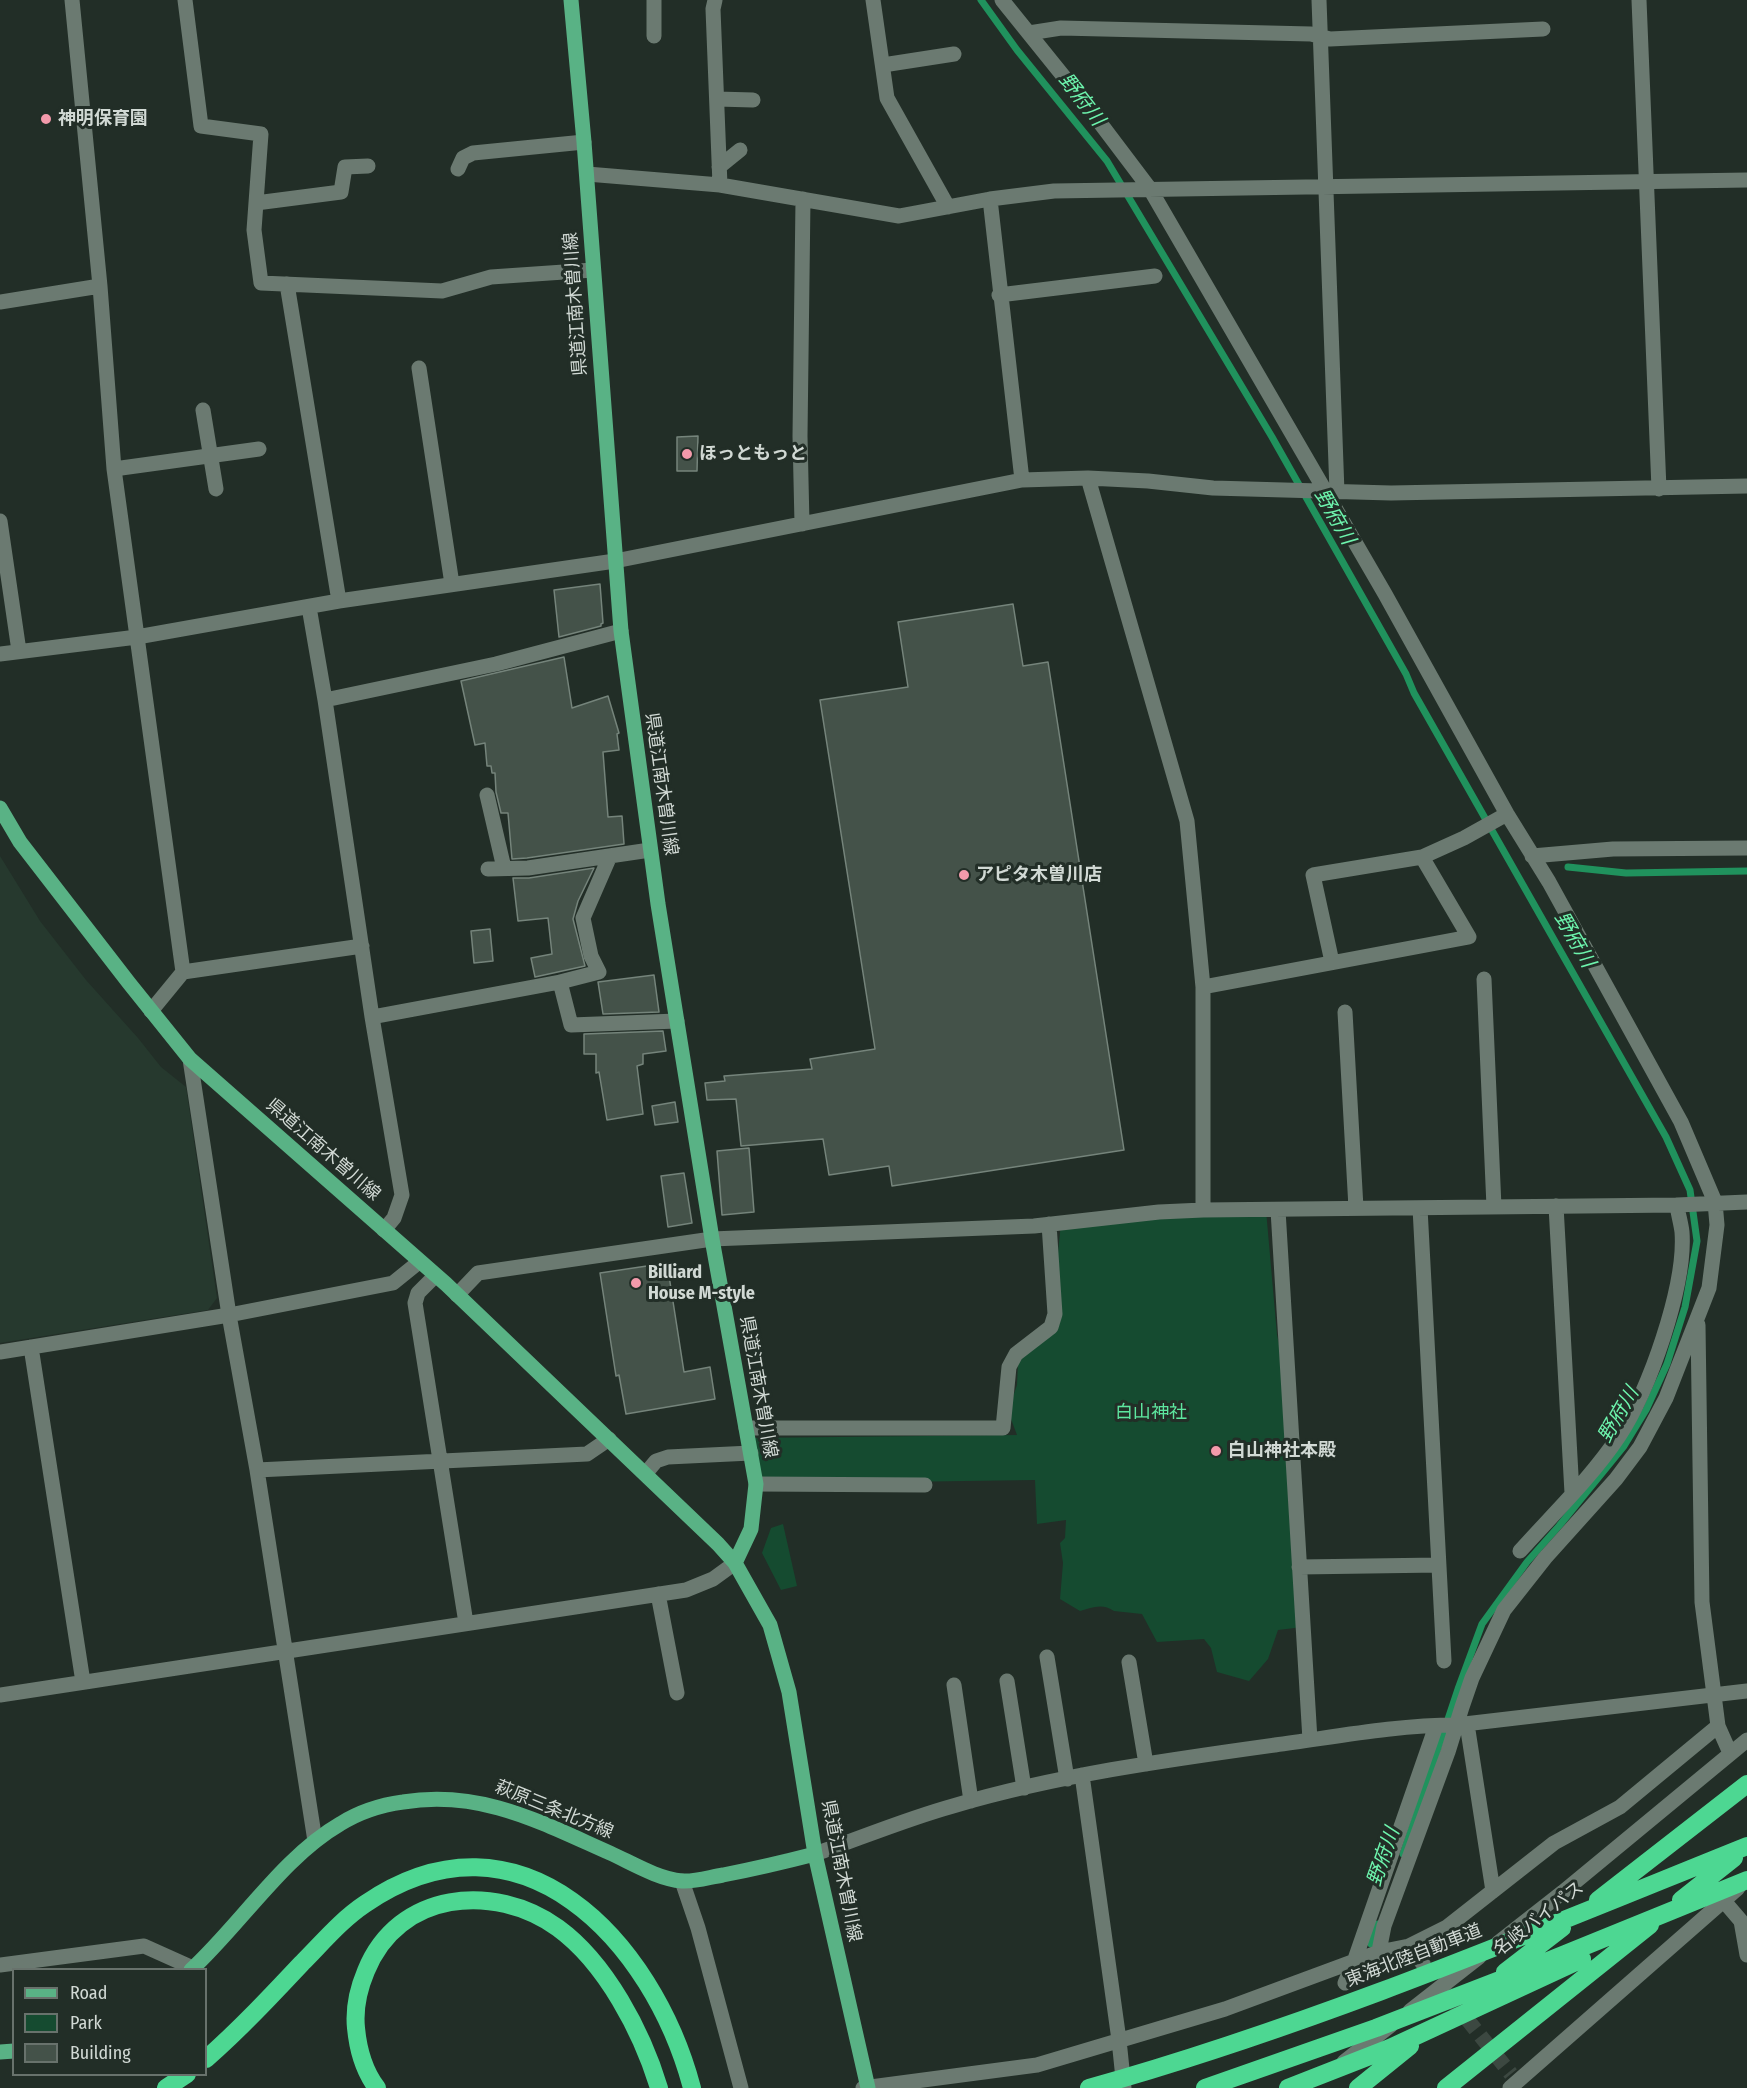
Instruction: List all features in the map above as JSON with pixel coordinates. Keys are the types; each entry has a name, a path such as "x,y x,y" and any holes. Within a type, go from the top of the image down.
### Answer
{"highway":[{"name":"名岐バイパス","path":"1358,2088 1747,1784"},
{"name":"東海北陸自動車道","path":"1089,2088 1141,2074 1369,1996 1747,1847"},
{"path":"1446,2088 1747,1847"},
{"path":"207,2058 336,1928 365,1904 399,1885 430,1874 460,1868 493,1868 523,1874 557,1889 591,1914 620,1945 650,1987 673,2034 692,2088"},
{"path":"1205,2088 1387,2024 1747,1881"},
{"path":"1288,2088 1390,2048 1747,1881"},
{"path":"377,2088 362,2059 354,2013 359,1988 371,1958 390,1933 410,1917 436,1905 465,1899 494,1901 526,1910 558,1928 586,1953 611,1986 636,2031 659,2088"},
{"path":"166,2088 184,2076"}],"main road":[{"name":"県道江南木曽川線","path":"571,0 587,174 621,631 650,850 677,1021 712,1239 756,1484 751,1529 735,1563"},
{"name":"県道江南木曽川線","path":"0,808 20,842 190,1059 457,1295 646,1473 735,1563 770,1625 789,1692 815,1854 866,2088"},
{"name":"萩原三条北方線","path":"193,1968 315,1841 340,1824 364,1812 392,1804 452,1798 480,1802 509,1810 649,1870 682,1881 775,1865 815,1854"}],"street":[{"path":"72,0 100,286 114,469 183,972"},
{"path":"185,0 201,126 261,134 254,230 261,283 442,291 491,277 593,270"},
{"path":"654,0 654,36"},
{"path":"716,0 713,9 720,185"},
{"path":"873,0 887,98 948,207"},
{"path":"1002,0 1085,103 1145,189 1328,492 1502,817 1549,882 1681,1122 1717,1225 1709,1288 1666,1398 1640,1447 1616,1479 1545,1558 1504,1610 1450,1725 1345,1983"},
{"path":"1319,0 1326,185 1328,492"},
{"path":"1639,0 1659,489"},
{"path":"1029,33 1060,28 1311,34 1330,39 1543,29"},
{"path":"883,65 954,54"},
{"path":"717,99 753,100"},
{"path":"458,169 463,158 473,153 584,142"},
{"path":"719,167 740,150"},
{"path":"256,203 341,192 345,168 368,166"},
{"path":"587,174 720,185 899,216 990,199 1054,191 1747,180"},
{"path":"802,524 800,436 803,199"},
{"path":"990,199 999,295 1022,480"},
{"path":"999,295 1155,276"},
{"path":"287,284 339,601"},
{"path":"0,302 100,286"},
{"path":"419,368 452,584"},
{"path":"203,410 216,489"},
{"path":"114,469 259,449"},
{"path":"0,654 137,637 339,601 615,561 1022,480 1088,478 1213,488 1328,492 1747,486"},
{"path":"1088,478 1187,821 1203,987 1203,1210"},
{"path":"0,521 19,651"},
{"path":"309,607 372,1017 402,1195 394,1218 384,1230"},
{"path":"325,700 496,664 621,631"},
{"path":"487,795 496,869 528,868 650,850"},
{"path":"1332,962 1313,875 1422,856 1502,817"},
{"path":"1532,856 1613,849 1747,848"},
{"path":"372,1017 560,982 599,972 591,956 583,918 610,856"},
{"path":"1203,987 1469,937 1422,856"},
{"path":"151,1011 183,972 362,946"},
{"path":"1484,979 1494,1207"},
{"path":"560,982 571,1025 677,1021"},
{"path":"1345,1011 1356,1208"},
{"path":"190,1059 229,1315 257,1470 315,1841"},
{"path":"457,1295 478,1274 712,1239 1049,1224 1159,1212 1203,1210 1680,1205 1747,1202"},
{"path":"1520,1551 1620,1436 1644,1387 1664,1334 1675,1295 1682,1233 1680,1205"},
{"path":"1556,1206 1572,1493"},
{"path":"1420,1208 1444,1661"},
{"path":"1278,1210 1310,1740"},
{"path":"746,1428 1003,1428 1009,1367 1016,1354 1051,1327 1055,1314 1049,1224"},
{"path":"0,1352 229,1315 393,1282 419,1262"},
{"path":"435,1276 418,1293 415,1303 466,1623"},
{"path":"1698,1319 1702,1602 1718,1726 1730,1753"},
{"path":"31,1347 83,1682"},
{"path":"257,1470 587,1454 609,1439"},
{"path":"646,1473 656,1461 668,1456 751,1453"},
{"path":"756,1484 925,1485"},
{"path":"0,1695 686,1590 713,1579 735,1563"},
{"path":"1299,1567 1438,1565"},
{"path":"658,1594 677,1693"},
{"path":"1047,1658 1075,1777 1119,2040 1124,2088"},
{"path":"1129,1662 1146,1764"},
{"path":"1006,1681 1024,1788"},
{"path":"954,1685 971,1801"},
{"path":"815,1854 952,1806 1024,1788 1146,1764 1310,1740 1747,1691"},
{"path":"1450,1725 1493,1891"},
{"path":"1375,1971 1384,1926 1450,1725"},
{"path":"866,2088 1036,2065 1225,2008 1379,1952 1409,1946 1447,1927 1554,1844 1620,1807 1718,1726"},
{"path":"1311,2088 1563,1892 1747,1740"},
{"path":"682,1881 698,1928 741,2088"},
{"path":"1513,2081 1747,1881"},
{"path":"1723,1900 1744,1920 1747,1955"},
{"path":"0,1965 144,1946 190,1968"},
{"path":"1409,1946 1423,1964"}],"shaded area":[{"path":"0,856 40,921 86,980 161,1067 186,1087 217,1298 208,1310 0,1343"}],"green space":[{"name":"白山神社","path":"1266,1210 1277,1335 1285,1369 1303,1627 1278,1630 1268,1659 1249,1681 1217,1672 1211,1648 1204,1639 1157,1642 1142,1614 1114,1611 1102,1606 1080,1611 1060,1599 1063,1563 1060,1543 1065,1538 1066,1520 1037,1524 1035,1480 756,1484 748,1438 1017,1435 1008,1411 1017,1385 1018,1363 1051,1322 1061,1223"},
{"path":"783,1524 797,1586 781,1590 762,1553 771,1528"}],"building":[{"name":"ほっともっと","path":"698,436 697,471 677,471 677,437"},
{"path":"600,584 603,623 601,626 559,637 554,590"},
{"name":"アピタ木曽川店","path":"1013,604 1023,666 1048,662 1124,1150 892,1186 889,1166 829,1175 823,1139 741,1146 736,1099 707,1100 705,1083 725,1081 724,1076 812,1069 810,1059 875,1049 820,700 908,687 898,622"},
{"path":"564,657 572,708 608,696 619,733 617,734 619,750 603,752 608,817 622,816 624,844 512,859 508,813 501,813 496,792 495,773 492,773 491,766 487,766 485,743 475,745 461,681"},
{"path":"594,868 578,901 573,919 585,966 535,977 531,958 552,954 548,918 518,921 513,878 529,878"},
{"path":"490,929 493,961 474,963 471,931"},
{"path":"654,975 659,1012 603,1014 598,982"},
{"path":"663,1031 666,1051 643,1054 643,1064 637,1066 643,1114 607,1120 599,1072 596,1073 596,1054 584,1054 584,1034"},
{"path":"675,1102 678,1122 655,1125 652,1106"},
{"path":"749,1148 754,1212 722,1215 717,1151"},
{"path":"684,1173 692,1223 668,1227 661,1176"},
{"path":"667,1263 684,1372 710,1367 715,1399 626,1414 619,1375 616,1376 600,1273"}],"waterway":[{"name":"野府川","path":"981,0 1017,50 1107,161 1272,437 1406,674 1414,693 1666,1137 1690,1190 1697,1241 1685,1307 1667,1364 1646,1410 1624,1446 1527,1562 1482,1624 1403,1854"},
{"path":"1568,867 1626,873 1747,871"},
{"name":"野府川","path":"1371,1944 1378,1924"}],"tunnel":[{"path":"1423,1964 1511,2074"}],"place":[{"name":"神明保育園","path":"46,119"},
{"name":"ほっともっと","path":"687,454"},
{"name":"アピタ木曽川店","path":"964,875"},
{"name":"Billiard House M-style","path":"636,1283"},
{"name":"白山神社本殿","path":"1216,1451"}]}
